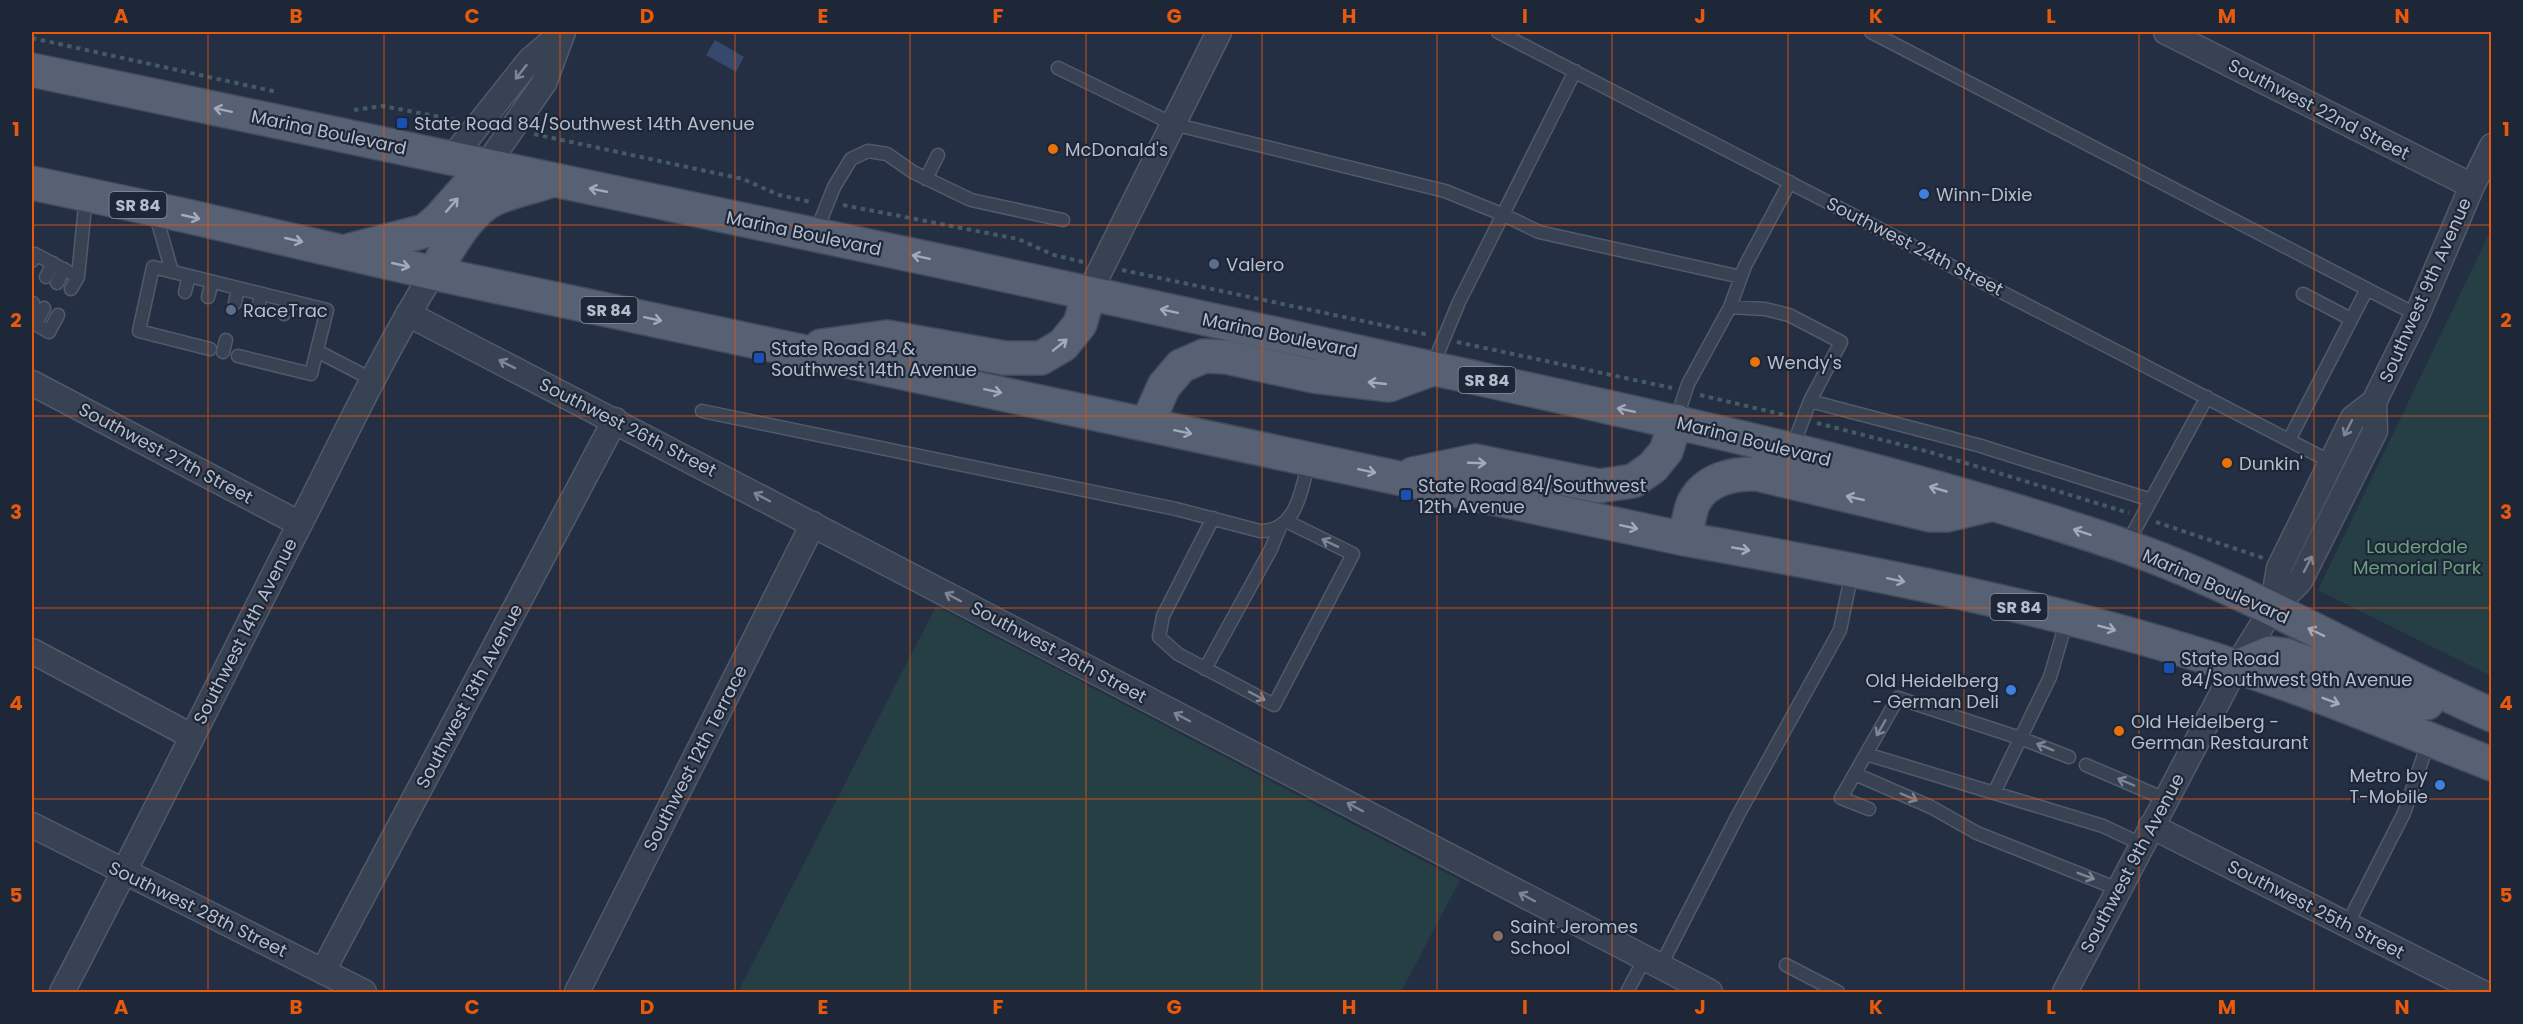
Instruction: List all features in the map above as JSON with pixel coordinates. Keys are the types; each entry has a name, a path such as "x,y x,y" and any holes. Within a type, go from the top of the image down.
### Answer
{"main road":[{"name":"Marina Boulevard","path":"32,70 1089,293 1676,421 1792,450 1994,504 2126,546 2205,577 2391,670 2478,709"},
{"path":"344,252 425,231 440,218 486,166"},
{"path":"433,273 467,222 480,209 494,199 551,180"},
{"name":"SR 84","path":"32,183 433,273 1685,539 1852,571 2067,617 2236,667 2492,764"},
{"path":"798,350 887,337 1005,358 1041,358 1063,345 1080,324 1089,293"},
{"path":"1147,424 1164,386 1180,366 1204,356 1226,357 1313,376 1389,385 1432,369"},
{"path":"1399,477 1475,461 1599,486 1633,481 1653,468 1666,452 1676,421"},
{"path":"1685,539 1691,509 1700,494 1722,479 1745,474 1757,474 1930,515 1947,514 1994,504"},
{"path":"2236,667 2270,653 2285,655 2413,702 2478,709"}],"street":[{"path":"452,158 530,60 563,32"},
{"path":"486,166 544,83 563,32"},
{"path":"1089,293 1219,32"},
{"name":"Southwest 22nd Street","path":"2166,32 2472,186"},
{"name":"Southwest 9th Avenue","path":"2272,609 2279,568 2353,418 2374,402 2417,315 2472,186 2492,146"},
{"name":"Southwest 14th Avenue","path":"62,993 125,873 191,736 373,380 433,273"},
{"name":"Southwest 26th Street","path":"408,314 1710,993"},
{"name":"Southwest 27th Street","path":"32,383 300,524"},
{"name":"Southwest 9th Avenue","path":"2065,993 2236,667 2272,609 2300,581 2375,431 2374,402"},
{"name":"Southwest 13th Avenue","path":"323,971 615,420"},
{"name":"Southwest 12th Terrace","path":"577,993 813,524"},
{"path":"32,651 191,736"},
{"name":"Southwest 28th Street","path":"32,825 364,993"},
{"name":"Southwest 25th Street","path":"2146,835 2347,925 2481,993"}],"lane":[{"name":"Southwest 24th Street","path":"1498,32 2331,462"},
{"path":"1871,32 2417,315"},
{"path":"1058,68 1173,124 1445,191 1539,232 1741,277"},
{"path":"1432,369 1459,302 1575,71"},
{"path":"814,236 834,187 851,159 868,151 887,154 913,172 971,200 1063,220"},
{"path":"926,178 938,155"},
{"path":"1676,421 1688,384 1730,307 1741,277 1790,182"},
{"path":"71,290 78,277 86,195"},
{"path":"153,209 172,272"},
{"path":"32,261 35,254 78,277"},
{"path":"52,280 59,266"},
{"path":"210,348 198,340 139,331 153,267 327,310 311,374 274,358 244,354"},
{"path":"185,292 189,276"},
{"path":"208,297 212,282"},
{"path":"235,303 238,288"},
{"path":"2289,440 2367,289"},
{"path":"258,308 261,294"},
{"path":"2302,294 2351,320"},
{"path":"284,314 287,300"},
{"path":"36,306 33,323 49,332 58,315"},
{"path":"1730,307 1765,309 1790,315 1841,342 1810,401 1792,450"},
{"path":"317,351 373,380"},
{"path":"2126,546 2207,397"},
{"path":"1810,401 1982,446 2151,500"},
{"path":"702,411 1213,518 1260,531 1269,531 1283,524 1353,554 1274,705 1178,654 1158,637 1163,616 1213,518"},
{"path":"1205,669 1283,524 1296,508 1310,459"},
{"path":"1627,993 1652,963 1738,815 1840,630 1852,571"},
{"path":"1994,793 2050,677 2067,617"},
{"path":"1869,809 1841,798 1898,698 2020,738 2068,757"},
{"path":"2347,925 2404,813 2430,740"},
{"path":"1866,754 2103,826 2146,835"},
{"path":"2086,765 2165,799"},
{"path":"1855,774 1931,807 1977,833 2118,889"},
{"path":"1786,965 1838,993"}],"green space":[{"name":"Lauderdale Memorial Park","path":"2491,230 2491,676 2318,590"},
{"path":"936,606 1460,880 1401,992 738,992"}],"water":[{"path":"715,40 744,57 736,72 706,55"}],"place":[{"name":"State Road 84/Southwest 14th Avenue","path":"402,123"},
{"name":"McDonald's","path":"1053,149"},
{"name":"Winn-Dixie","path":"1924,194"},
{"name":"Valero","path":"1214,264"},
{"name":"RaceTrac","path":"231,310"},
{"name":"State Road 84 & Southwest 14th Avenue","path":"759,358"},
{"name":"Wendy's","path":"1755,362"},
{"name":"Dunkin'","path":"2227,463"},
{"name":"State Road 84/Southwest 12th Avenue","path":"1406,495"},
{"name":"State Road 84/Southwest 9th Avenue","path":"2169,668"},
{"name":"Old Heidelberg - German Deli","path":"2011,690"},
{"name":"Old Heidelberg - German Restaurant","path":"2119,731"},
{"name":"Metro by T-Mobile","path":"2440,785"},
{"name":"Saint Jeromes School","path":"1498,936"}]}
